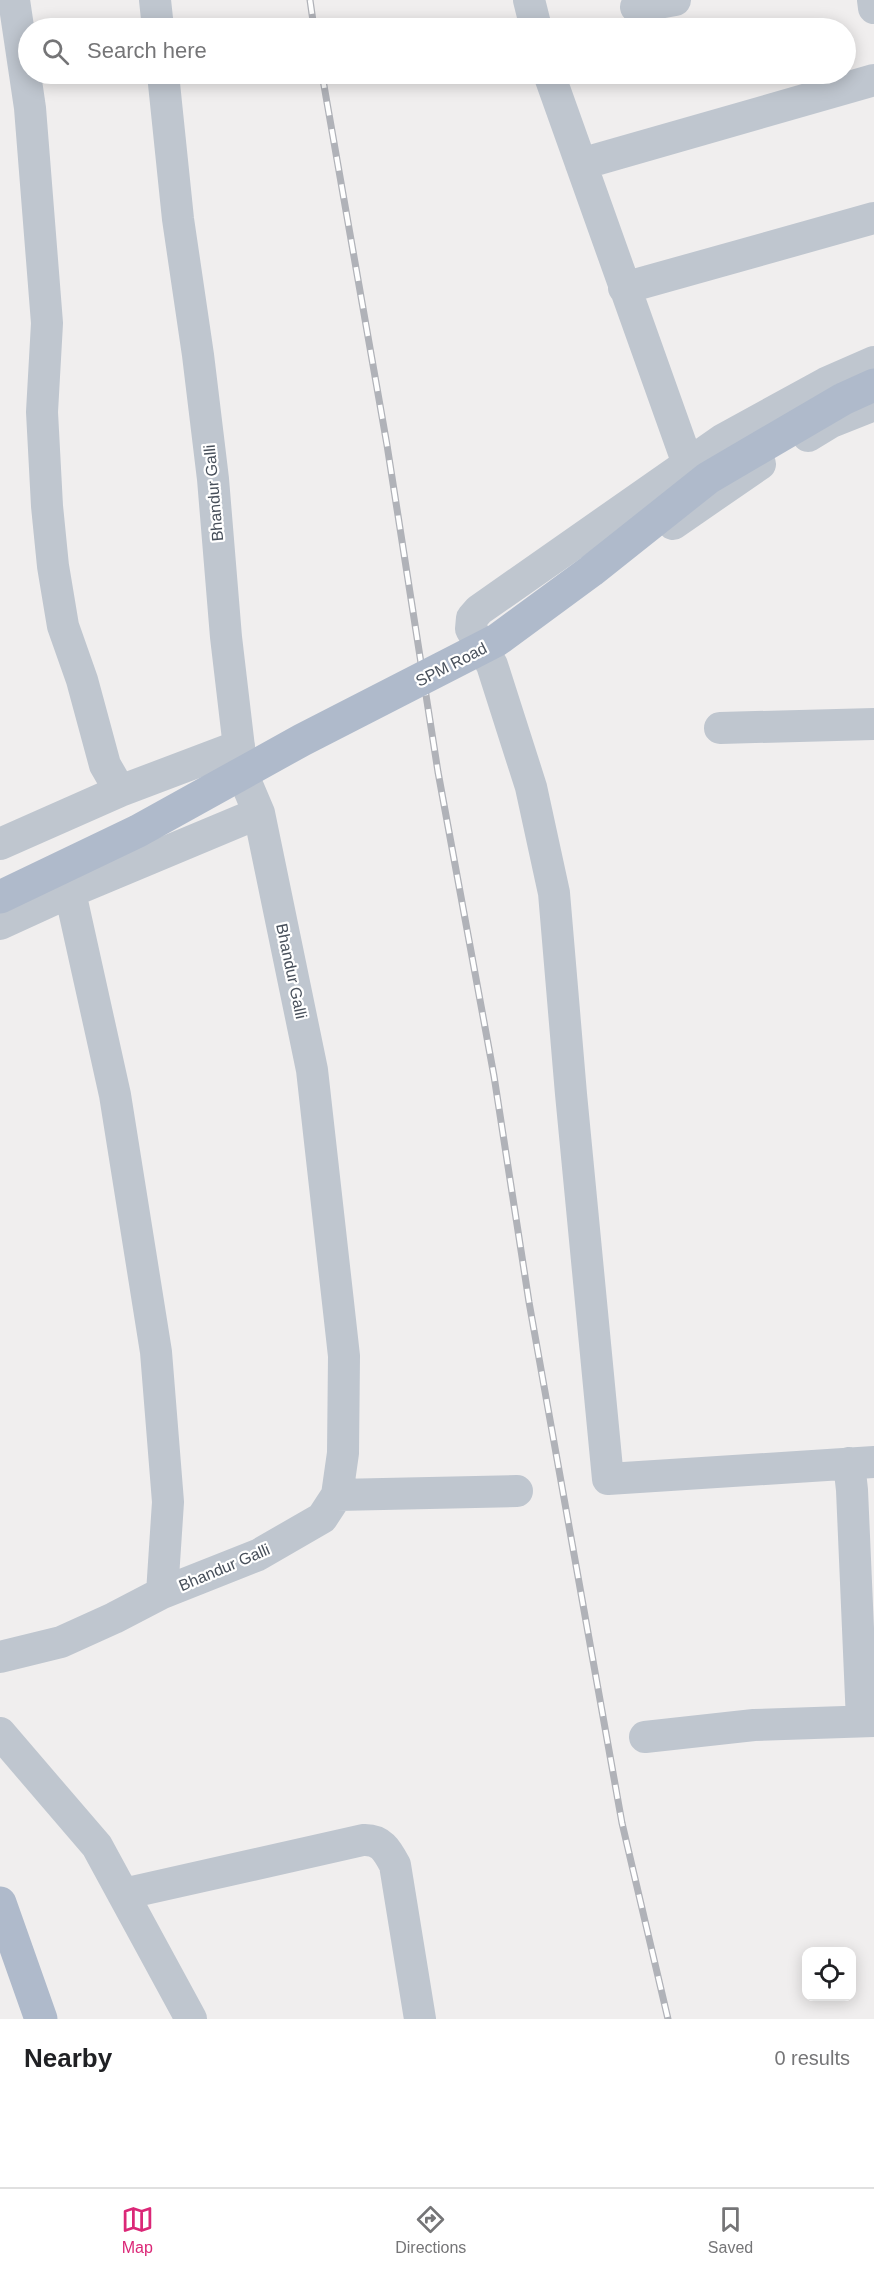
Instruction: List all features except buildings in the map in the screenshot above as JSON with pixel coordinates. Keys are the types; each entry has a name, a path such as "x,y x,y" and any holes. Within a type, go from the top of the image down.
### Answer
{"main road":[{"name":"SPM Road","path":"0,897 138,831 302,740 497,640 591,571 708,478 843,399 874,385"},
{"path":"0,1902 41,2019"}],"street":[{"path":"14,0 18,27"},
{"path":"155,0 157,18"},
{"path":"529,0 534,18"},
{"path":"636,7 675,0"},
{"path":"873,0 874,8"},
{"path":"580,164 874,80"},
{"path":"26,84 47,323 42,412 53,566 63,626 82,680 105,765 120,791"},
{"name":"Bhandur Galli","path":"0,1657 61,1642 162,1593 258,1556 322,1518 337,1495 343,1453 344,1356 312,1070 259,813 242,773 226,637 213,479 178,219 164,84"},
{"path":"552,84 688,464"},
{"path":"624,288 874,218"},
{"path":"645,1737 754,1725 868,1721 852,1490 861,1462 608,1479 554,893 531,787 492,665 471,629 472,618 479,610 722,440 826,383 874,363"},
{"path":"492,665 661,533 747,471 831,422 874,405"},
{"path":"720,728 874,724"},
{"path":"0,844 120,791 239,746"},
{"path":"0,924 70,892 259,813"},
{"path":"70,892 115,1095 156,1353 168,1502 162,1593"},
{"path":"337,1495 517,1491"},
{"path":"0,1733 97,1846 191,2019"},
{"path":"123,1894 363,1840 373,1840 382,1844 395,1865 420,2019"}],"railway":[{"path":"310,0 313,18"},
{"path":"324,84 387,445 438,772 494,1076 529,1302 622,1823 668,2019"}]}
